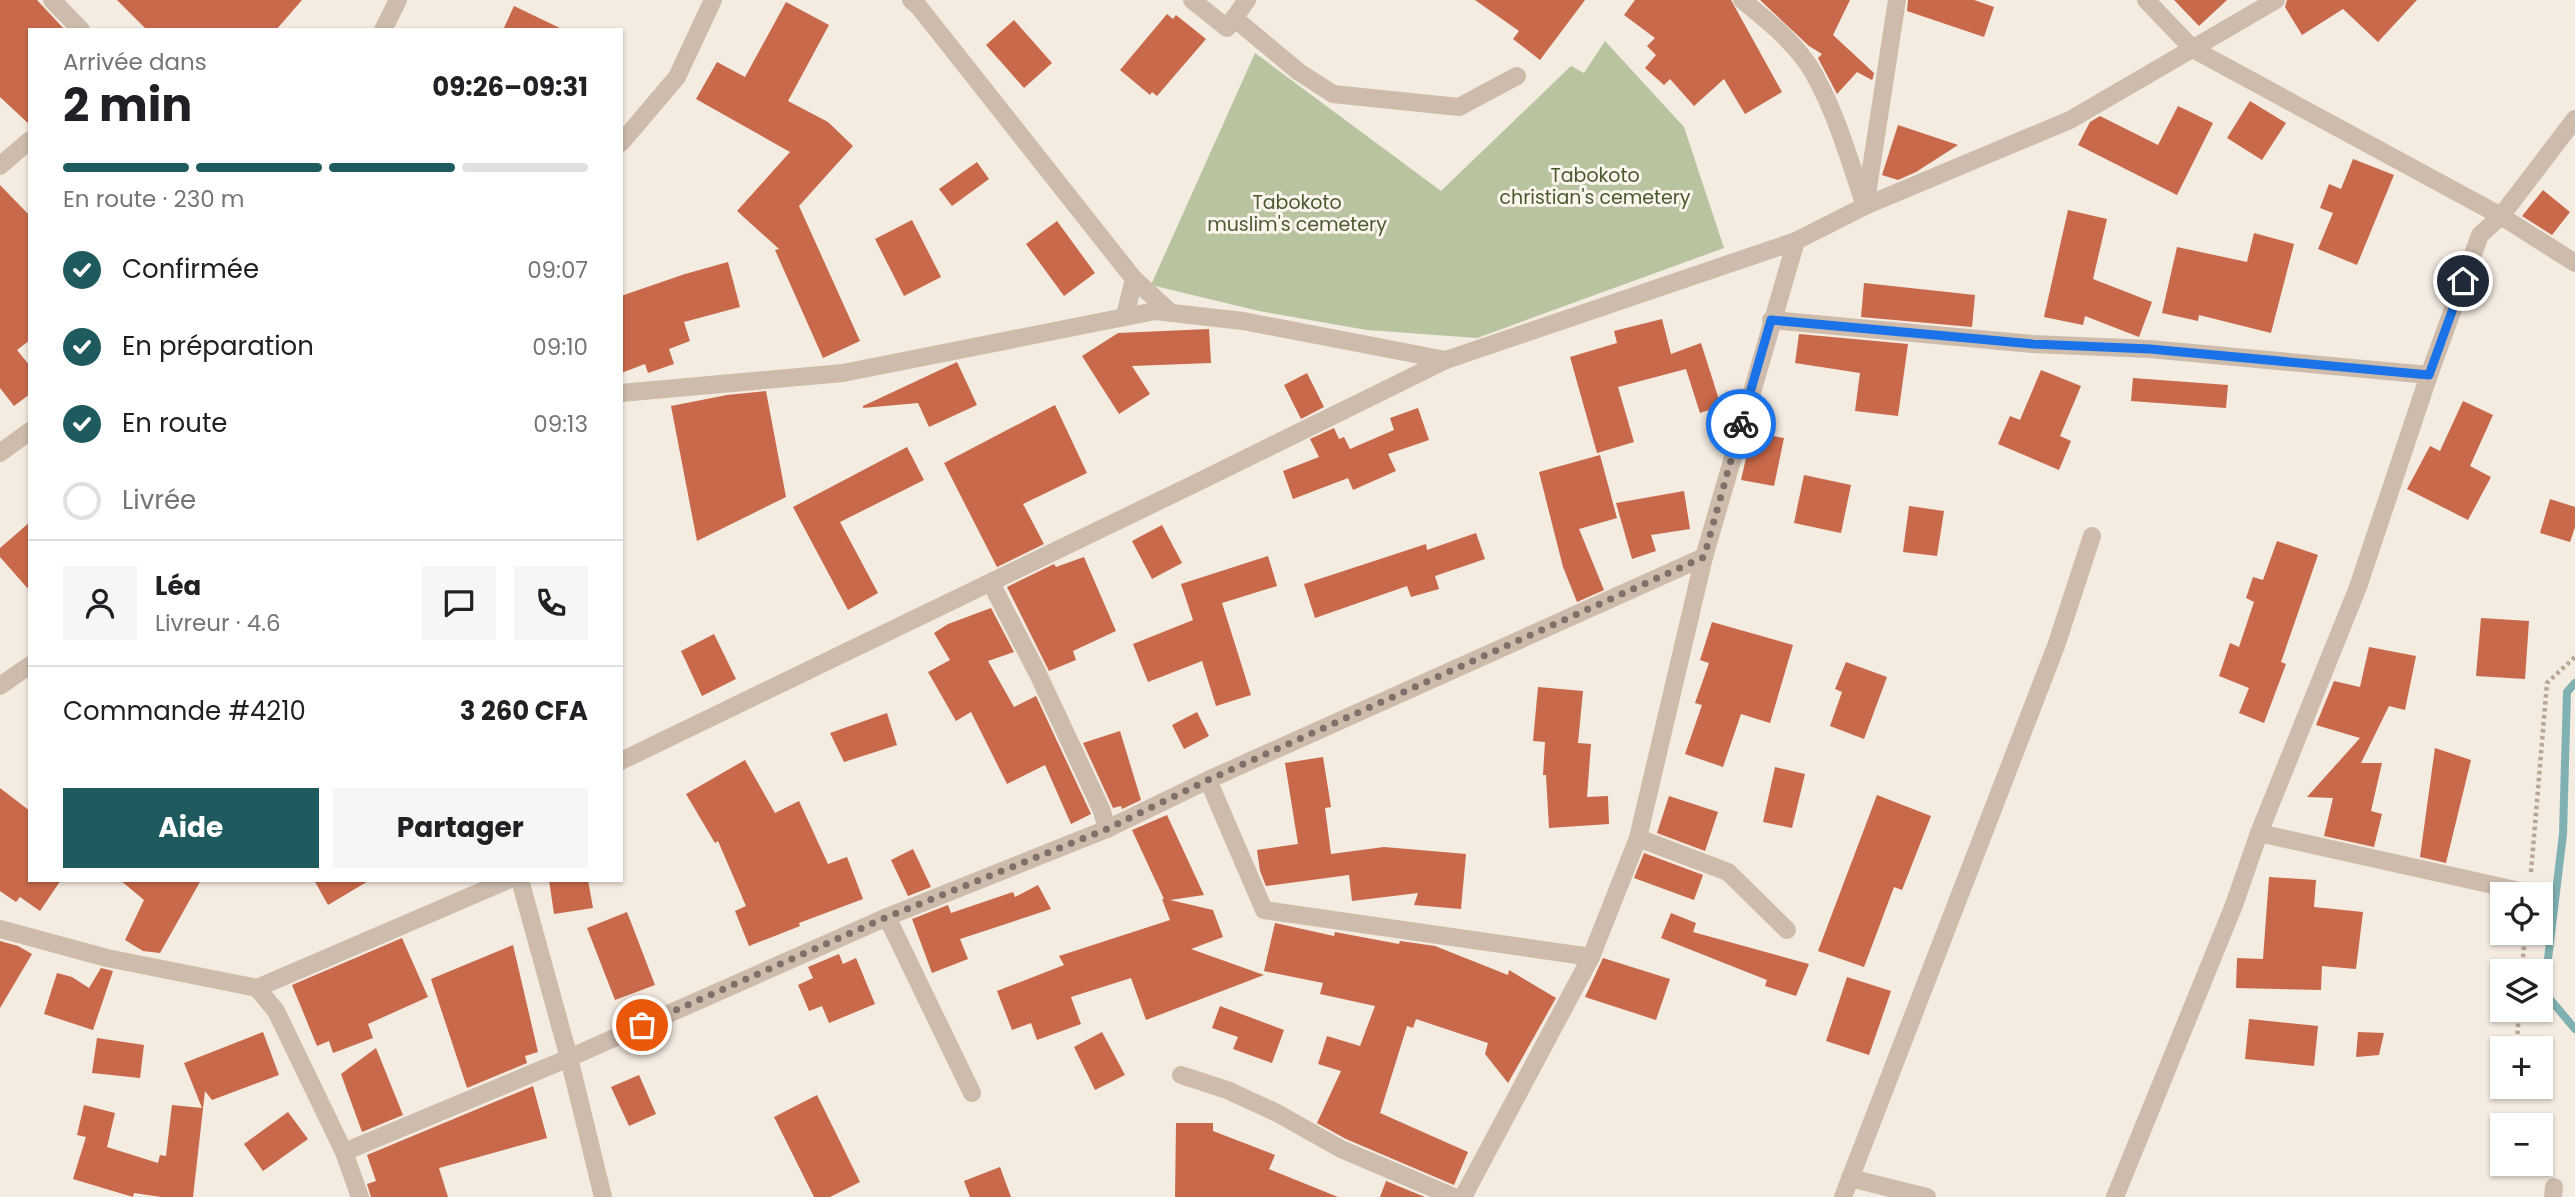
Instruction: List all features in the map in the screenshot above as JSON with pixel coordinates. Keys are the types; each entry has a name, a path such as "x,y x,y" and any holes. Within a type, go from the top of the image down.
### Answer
{"street":[{"path":"52,0 79,28"},
{"path":"384,28 398,0"},
{"path":"623,141 677,77 713,0"},
{"path":"911,0 1134,279 1171,313"},
{"path":"1192,0 1227,28 1247,0"},
{"path":"1742,0 1775,27 1813,72 1838,126 1865,206"},
{"path":"1865,206 1897,0"},
{"path":"2146,0 2193,49 2501,216 2575,263"},
{"path":"623,760 1446,360 1796,241 1865,206 2070,120 2276,0"},
{"path":"1234,18 1299,72 1333,94 1460,107 1517,76"},
{"path":"2115,1197 2234,905 2259,832 2358,587 2429,375 2480,235 2501,216 2575,119"},
{"path":"0,166 28,142"},
{"path":"1463,1197 1591,957 1638,838 1704,557 1796,241"},
{"path":"1125,316 1134,279"},
{"path":"623,393 843,373 1155,311 1243,321 1446,360"},
{"path":"1771,320 2033,344 2150,349 2429,375"},
{"path":"0,453 28,432"},
{"path":"1843,1197 2056,646 2092,537"},
{"path":"344,1153 569,1058 887,917 1107,829 1208,780 1704,557"},
{"path":"991,583 1038,674 1102,811 1107,829"},
{"path":"0,685 28,666"},
{"path":"1208,780 1264,910 1591,957"},
{"path":"2259,832 2490,883"},
{"path":"1638,838 1728,872 1787,930"},
{"path":"0,929 107,958 257,988 503,882"},
{"path":"521,882 569,1058 603,1197"},
{"path":"887,917 972,1093"},
{"path":"257,988 276,1011 344,1153 360,1197"},
{"path":"1181,1075 1227,1090 1277,1113 1341,1149 1454,1197"},
{"path":"1850,1178 1927,1197"}],"path":[{"path":"2530,882 2547,683 2575,657"}],"green space":[{"path":"1605,41 1684,127 1724,248 1477,338 1367,330 1259,311 1151,285 1255,53 1441,191 1571,66 1584,73"}],"building":[{"path":"0,0 37,0 63,28 28,28 28,123 0,97"},
{"path":"117,0 302,0 278,28 145,28"},
{"path":"1475,0 1585,0 1540,60 1513,39 1519,31"},
{"path":"1635,0 1731,0 1782,92 1745,114 1724,79 1694,106 1670,79 1664,85 1645,68 1656,55 1647,46 1655,38 1624,15"},
{"path":"1760,0 1850,0 1833,35 1874,73 1872,80 1857,72 1837,94 1818,58 1822,54 1809,46"},
{"path":"1908,0 1974,0 1994,7 1984,37 1907,11"},
{"path":"2174,0 2227,0 2199,26"},
{"path":"2287,0 2417,0 2378,42 2343,9 2302,35 2285,7"},
{"path":"786,2 829,25 788,101 828,122 853,146 799,206 860,341 823,358 775,250 779,249 737,211 790,152 696,99 717,62 745,77"},
{"path":"514,6 560,28 504,28"},
{"path":"1167,14 1173,19 1176,15 1206,39 1157,96 1152,92 1150,95 1120,70"},
{"path":"1014,20 1052,63 1024,88 986,45"},
{"path":"2250,101 2286,123 2262,160 2227,138"},
{"path":"2178,106 2213,123 2177,195 2078,145 2090,122 2100,116 2158,145"},
{"path":"1898,125 1958,145 1916,172 1898,180 1882,175"},
{"path":"2353,159 2394,175 2357,265 2318,249 2333,213 2320,208 2329,184 2341,189"},
{"path":"977,162 989,179 952,206 939,189"},
{"path":"0,185 28,214 28,342 17,350 28,364 28,396 14,406 0,388"},
{"path":"2543,190 2570,212 2552,235 2522,216"},
{"path":"2068,210 2107,219 2093,279 2152,302 2139,337 2085,316 2083,325 2044,317"},
{"path":"912,220 941,277 904,296 875,239"},
{"path":"1057,221 1095,273 1064,296 1026,244"},
{"path":"2254,233 2294,244 2271,333 2199,315 2198,321 2162,313 2177,247 2247,262"},
{"path":"728,262 740,307 684,322 690,341 669,349 674,364 648,373 645,364 623,372 623,295"},
{"path":"1864,283 1975,295 1972,327 1861,317"},
{"path":"1662,319 1671,354 1701,343 1721,406 1700,413 1686,369 1618,387 1634,442 1597,453 1570,357 1617,343 1614,331"},
{"path":"1209,329 1211,363 1132,366 1150,394 1119,414 1082,356 1118,333"},
{"path":"1799,334 1908,344 1898,416 1855,411 1860,373 1795,363"},
{"path":"957,362 977,405 929,427 918,403 863,408 863,406"},
{"path":"2041,370 2081,386 2060,436 2071,441 2059,470 1998,444 2010,416 2020,420"},
{"path":"1307,373 1324,407 1301,419 1284,385"},
{"path":"2133,378 2228,385 2226,408 2131,401"},
{"path":"766,391 786,497 697,541 671,406 727,395"},
{"path":"2463,401 2493,415 2470,466 2491,477 2468,520 2407,489 2430,446 2440,451"},
{"path":"1055,405 1087,473 1023,504 1044,544 997,567 944,463"},
{"path":"1418,408 1429,440 1388,454 1396,471 1353,490 1348,478 1293,499 1283,471 1319,457 1310,439 1334,428 1339,439 1344,437 1350,449 1394,430 1390,418"},
{"path":"1752,432 1784,438 1774,486 1741,480"},
{"path":"907,447 924,480 840,522 878,593 848,610 793,507"},
{"path":"1600,455 1617,518 1579,529 1604,590 1577,602 1563,567 1539,472"},
{"path":"1804,475 1851,485 1841,533 1794,523"},
{"path":"1684,491 1690,529 1651,535 1656,551 1632,559 1616,503"},
{"path":"2550,499 2575,507 2575,527 2570,542 2540,533"},
{"path":"1909,506 1944,511 1937,556 1903,552"},
{"path":"28,524 28,589 0,557 0,548"},
{"path":"1162,525 1182,563 1152,579 1132,541"},
{"path":"1476,533 1485,559 1435,576 1439,589 1411,597 1407,586 1315,618 1304,584 1426,544 1427,550"},
{"path":"2277,541 2318,555 2281,662 2286,664 2264,723 2239,713 2249,688 2219,676 2230,643 2239,647 2254,602 2246,598 2253,577 2263,580"},
{"path":"1268,556 1277,586 1222,603 1251,695 1216,706 1202,661 1148,682 1133,644 1193,620 1181,584"},
{"path":"1084,557 1116,631 1073,651 1076,660 1049,671 1007,587 1054,564 1056,567"},
{"path":"991,608 1014,652 988,661 1014,707 1036,696 1091,814 1071,824 1045,765 1007,784 971,712 956,721 928,672 950,660 934,633 948,624"},
{"path":"2481,618 2529,621 2525,679 2476,676"},
{"path":"1712,622 1793,645 1770,723 1741,714 1723,767 1685,754 1702,705 1695,703 1709,663 1700,660"},
{"path":"714,634 736,679 702,696 681,651"},
{"path":"2369,647 2416,656 2405,710 2389,706 2361,763 2382,763 2371,811 2382,814 2374,847 2324,836 2333,798 2307,797 2360,738 2316,725 2334,681 2360,687"},
{"path":"1846,662 1887,677 1864,739 1830,726 1842,692 1835,689"},
{"path":"1538,687 1583,691 1578,743 1591,744 1587,797 1608,796 1609,824 1549,828 1546,775 1543,775 1545,742 1533,741"},
{"path":"1197,712 1209,736 1184,749 1172,725"},
{"path":"887,713 897,745 844,762 830,733"},
{"path":"1120,731 1141,800 1122,809 1121,806 1113,808 1083,743"},
{"path":"2435,748 2471,760 2446,863 2420,857"},
{"path":"1323,757 1331,807 1325,808 1331,854 1384,847 1466,854 1461,909 1414,905 1418,893 1352,901 1349,875 1266,886 1260,871 1257,850 1298,844 1285,763"},
{"path":"745,760 775,813 799,801 828,864 847,857 863,899 799,923 800,926 749,946 735,911 746,906 718,841 715,843 686,794"},
{"path":"1775,767 1805,774 1792,828 1763,822"},
{"path":"0,788 28,809 28,882 60,882 40,911 20,897 16,902 0,891"},
{"path":"1877,795 1931,816 1902,890 1894,887 1864,967 1818,951"},
{"path":"1669,796 1718,812 1705,851 1657,833"},
{"path":"1167,815 1204,895 1170,900 1213,910 1223,937 1191,949 1264,975 1146,1020 1131,978 1071,997 1081,1024 1037,1040 1031,1023 1012,1030 997,991 1064,965 1059,956 1170,920 1164,899 1132,830"},
{"path":"913,849 931,887 908,896 891,860"},
{"path":"1644,853 1703,875 1694,900 1634,878"},
{"path":"2269,877 2316,880 2314,907 2363,912 2356,969 2322,966 2321,990 2236,988 2237,958 2263,959"},
{"path":"122,882 200,882 160,953 143,951 125,940 144,900"},
{"path":"315,882 367,882 328,905"},
{"path":"549,882 588,882 593,908 554,914"},
{"path":"1038,885 1051,909 960,939 968,959 932,973 912,919 948,905 951,913 1013,892 1015,897"},
{"path":"627,912 655,985 615,1000 587,928"},
{"path":"1671,913 1696,923 1693,932 1809,964 1796,996 1765,986 1767,980 1661,938"},
{"path":"1275,923 1334,936 1335,932 1399,944 1400,941 1435,946 1508,975 1509,970 1556,998 1508,1083 1485,1054 1488,1043 1416,1019 1413,1028 1407,1026 1380,1113 1468,1152 1454,1185 1346,1139 1317,1123 1341,1071 1318,1064 1327,1036 1360,1046 1375,1006 1320,994 1323,983 1264,971"},
{"path":"402,938 428,997 368,1024 373,1038 333,1053 329,1041 317,1046 292,985"},
{"path":"0,941 18,946 32,954 0,1008"},
{"path":"513,945 538,1052 525,1056 527,1063 467,1088 431,979"},
{"path":"839,954 843,964 856,958 875,1004 829,1023 822,1006 809,1011 798,985 813,978 808,967"},
{"path":"1603,958 1670,979 1656,1020 1585,997"},
{"path":"101,968 113,971 93,1030 44,1014 57,973 72,977 89,988"},
{"path":"1847,977 1891,991 1869,1055 1826,1041"},
{"path":"1220,1006 1284,1030 1272,1063 1233,1049 1238,1037 1212,1028"},
{"path":"2249,1019 2318,1026 2314,1066 2245,1059"},
{"path":"263,1032 279,1075 212,1100 205,1091 193,1197 161,1197 134,1193 133,1197 73,1179 86,1137 77,1135 84,1105 115,1113 107,1147 158,1163 160,1155 166,1156 172,1105 202,1108 184,1063"},
{"path":"1102,1032 1125,1075 1095,1090 1074,1047"},
{"path":"2358,1032 2384,1033 2379,1055 2356,1057"},
{"path":"97,1038 144,1045 140,1078 92,1073"},
{"path":"376,1048 403,1115 362,1132 341,1074"},
{"path":"639,1075 656,1114 629,1126 611,1087"},
{"path":"533,1086 547,1138 439,1168 448,1197 371,1197 367,1184 376,1181 367,1155"},
{"path":"817,1095 860,1182 830,1197 814,1197 774,1117"},
{"path":"288,1112 308,1139 263,1171 244,1144"},
{"path":"1176,1123 1213,1123 1213,1131 1275,1155 1269,1169 1338,1197 1175,1197"},
{"path":"1000,1167 1011,1197 970,1197 964,1181"},
{"path":"1386,1181 1425,1197 1380,1197"}],"waterway":[{"path":"2575,683 2567,692 2563,834 2544,992 2575,1029"}],"way so far":[{"path":"642,1025 887,917 1107,829 1208,780 1704,557 1741,424"}],"route":[{"path":"1741,424 1771,320 2033,344 2150,349 2429,375 2463,281"}],"park label":[{"name":"Tabokoto christian's cemetery","path":"1595,186"},
{"name":"Tabokoto muslim's cemetery","path":"1297,213"}]}
